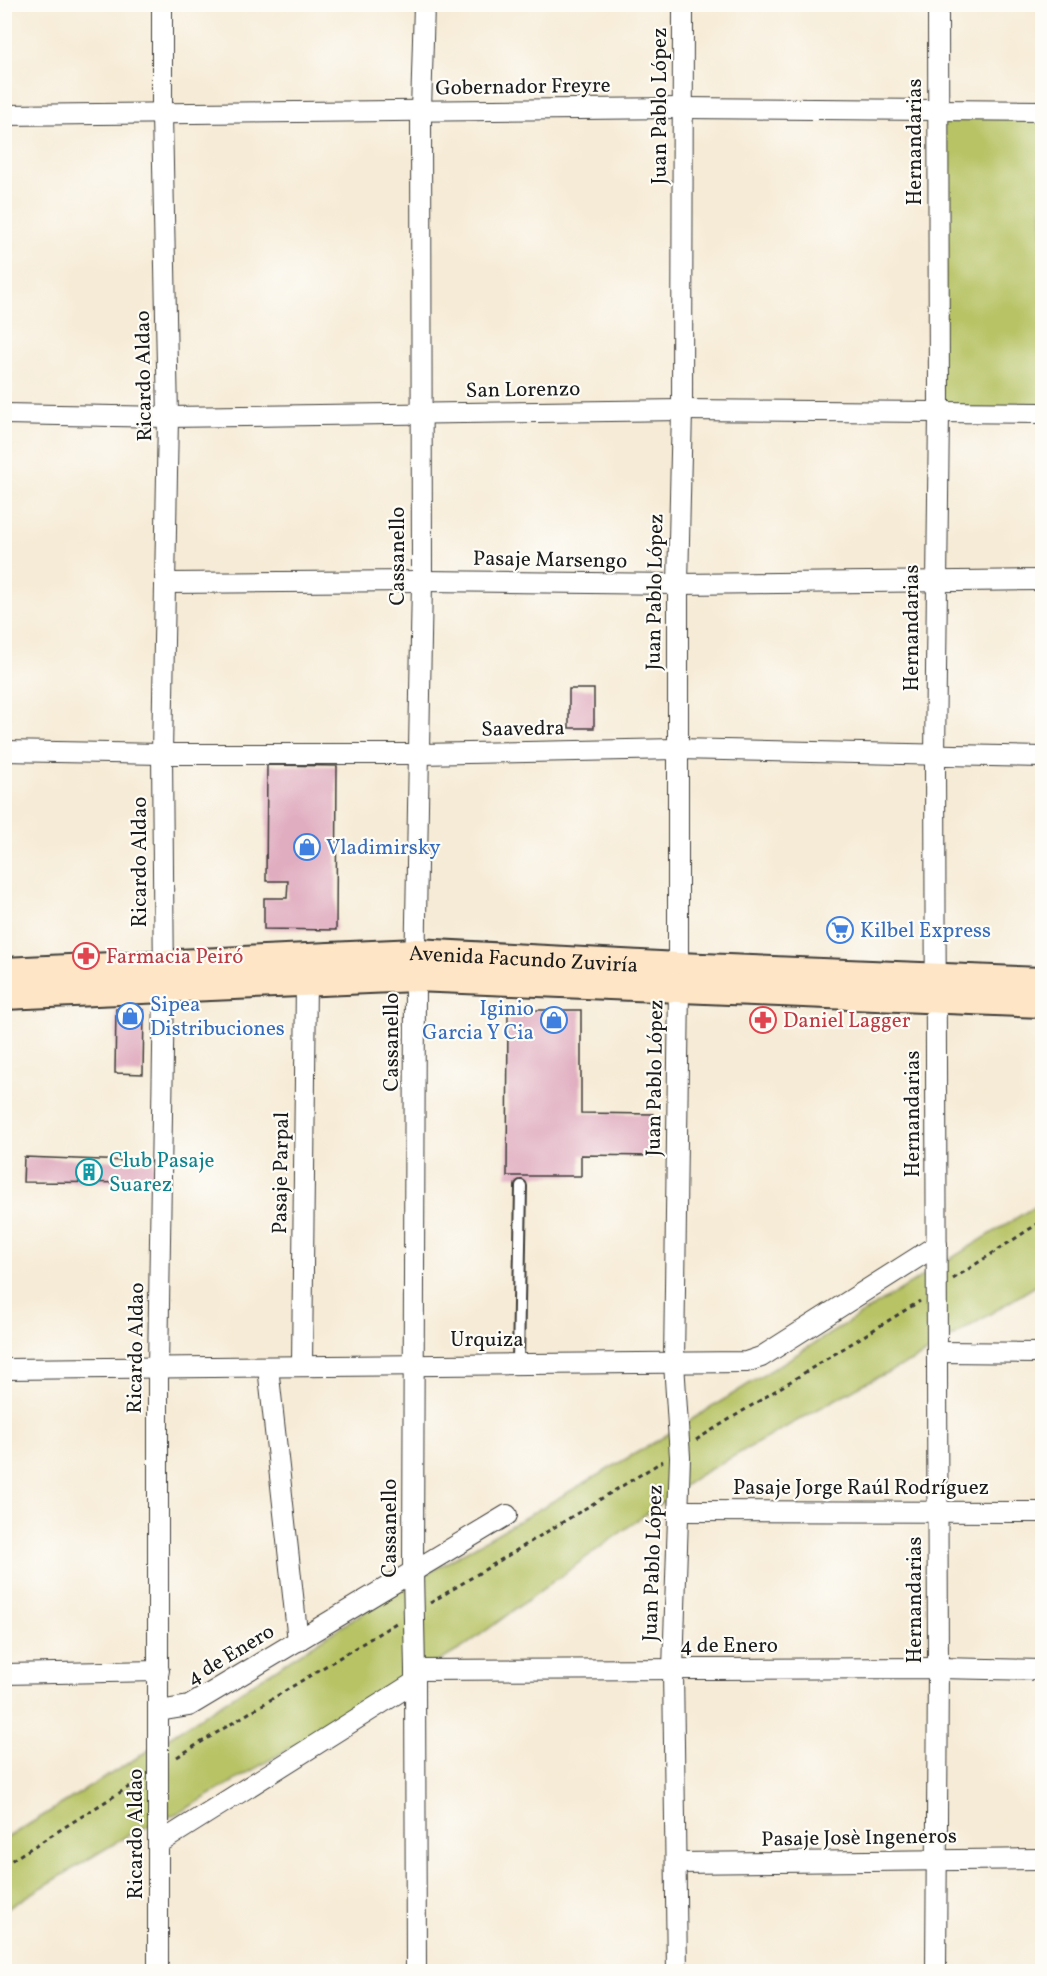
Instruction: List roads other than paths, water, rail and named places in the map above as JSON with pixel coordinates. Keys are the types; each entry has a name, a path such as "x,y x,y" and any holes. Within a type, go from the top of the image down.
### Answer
{"main road":[{"name":"Avenida Facundo Zuviría","path":"4,972 306,980 416,965"},
{"name":"Avenida Facundo Zuviría","path":"4,995 164,975 416,965 935,988 1042,982"},
{"name":"Avenida Facundo Zuviría","path":"935,988 1042,1003"}],"street":[{"name":"Ricardo Aldao","path":"158,1971 158,1368 164,975 162,754 168,417 162,4"},
{"name":"Cassanello","path":"416,1971 416,1676 413,1572 416,965 422,581 421,111 424,4"},
{"name":"Juan Pablo López","path":"677,1971 673,1669 680,1450 674,1362 683,4"},
{"name":"Hernandarias","path":"936,1971 938,1668 935,583 939,412 938,4"},
{"name":"Gobernador Freyre","path":"4,115 682,108 1042,111"},
{"name":"San Lorenzo","path":"4,414 168,417 682,410 1042,412"},
{"name":"Pasaje Marsengo","path":"166,583 422,581 678,584 935,583 1042,580"},
{"name":"Saavedra","path":"4,751 162,754 420,754 677,749 1042,757"},
{"name":"Pasaje Parpal","path":"302,1365 306,980"},
{"name":"Urquiza","path":"4,1369 746,1362 760,1356 937,1245"},
{"path":"937,1352 1042,1353"},
{"path":"268,1366 298,1641"},
{"name":"Pasaje Jorge Raúl Rodríguez","path":"679,1511 1042,1512"},
{"name":"4 de Enero","path":"159,1711 189,1706 507,1515"},
{"name":"4 de Enero","path":"416,1676 673,1669 1042,1670"},
{"name":"4 de Enero","path":"4,1674 159,1671"},
{"path":"158,1844 416,1676"},
{"name":"Pasaje Josè Ingeneros","path":"676,1863 1042,1859"}],"lane":[{"path":"518,1363 521,1186"}],"place":[{"name":"Vladimirsky","path":"307,847"},
{"name":"Kilbel Express","path":"840,930"},
{"name":"Farmacia Peiró","path":"86,956"},
{"name":"Sipea Distribuciones","path":"130,1016"},
{"name":"Iginio Garcia Y Cia","path":"554,1020"},
{"name":"Daniel Lagger","path":"763,1020"},
{"name":"Club Pasaje Suarez","path":"89,1172"}]}
